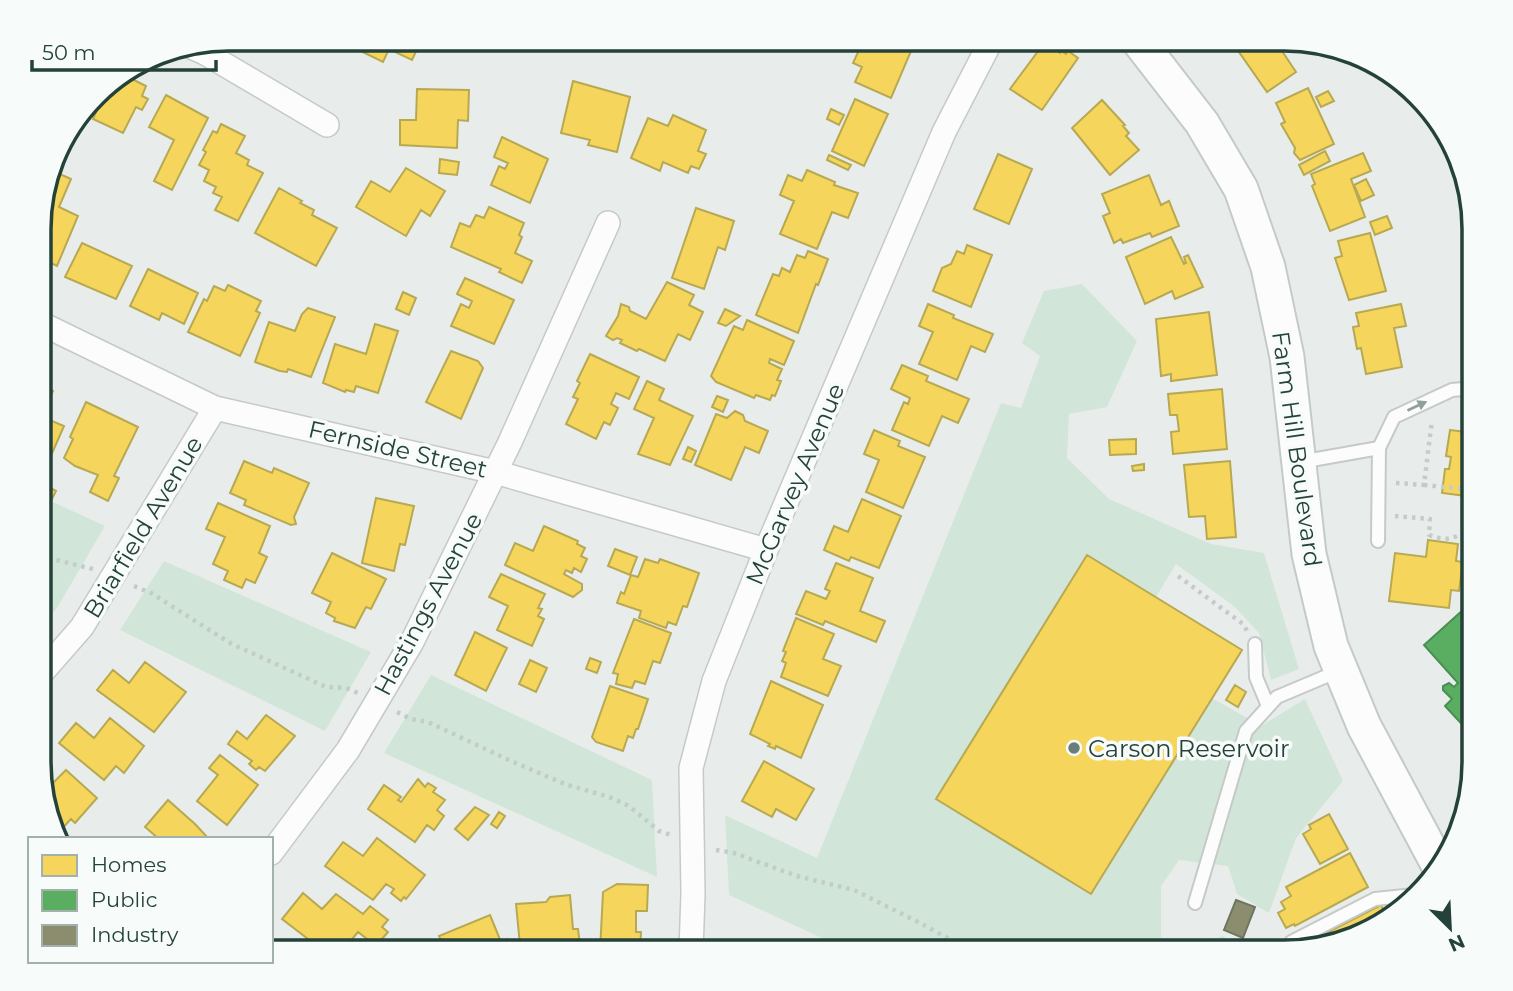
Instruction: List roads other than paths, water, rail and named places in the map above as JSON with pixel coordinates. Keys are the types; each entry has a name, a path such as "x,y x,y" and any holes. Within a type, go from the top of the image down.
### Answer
{"main road":[{"name":"Farm Hill Boulevard","path":"1147,51 1202,123 1241,189 1268,267 1287,357 1309,554 1331,646 1364,726 1434,857"}],"street":[{"name":"McGarvey Avenue","path":"691,940 691,768 714,681 766,550 944,132 985,51"},
{"path":"203,52 327,125"},
{"name":"Hastings Avenue","path":"273,850 348,750 412,642 495,472 608,223"},
{"name":"Fernside Street","path":"51,328 215,408 495,472 766,550"},
{"name":"Briarfield Avenue","path":"51,662 82,627 215,408"}],"lane":[{"path":"1378,541 1379,448 1394,417 1452,390 1462,389"},
{"path":"1300,462 1379,448"},
{"path":"1255,644 1256,677 1268,706"},
{"path":"1195,903 1246,731 1277,697 1341,670"},
{"path":"1297,940 1375,899 1400,896"}],"place":[{"name":"Carson Reservoir","path":"1074,748"}]}
